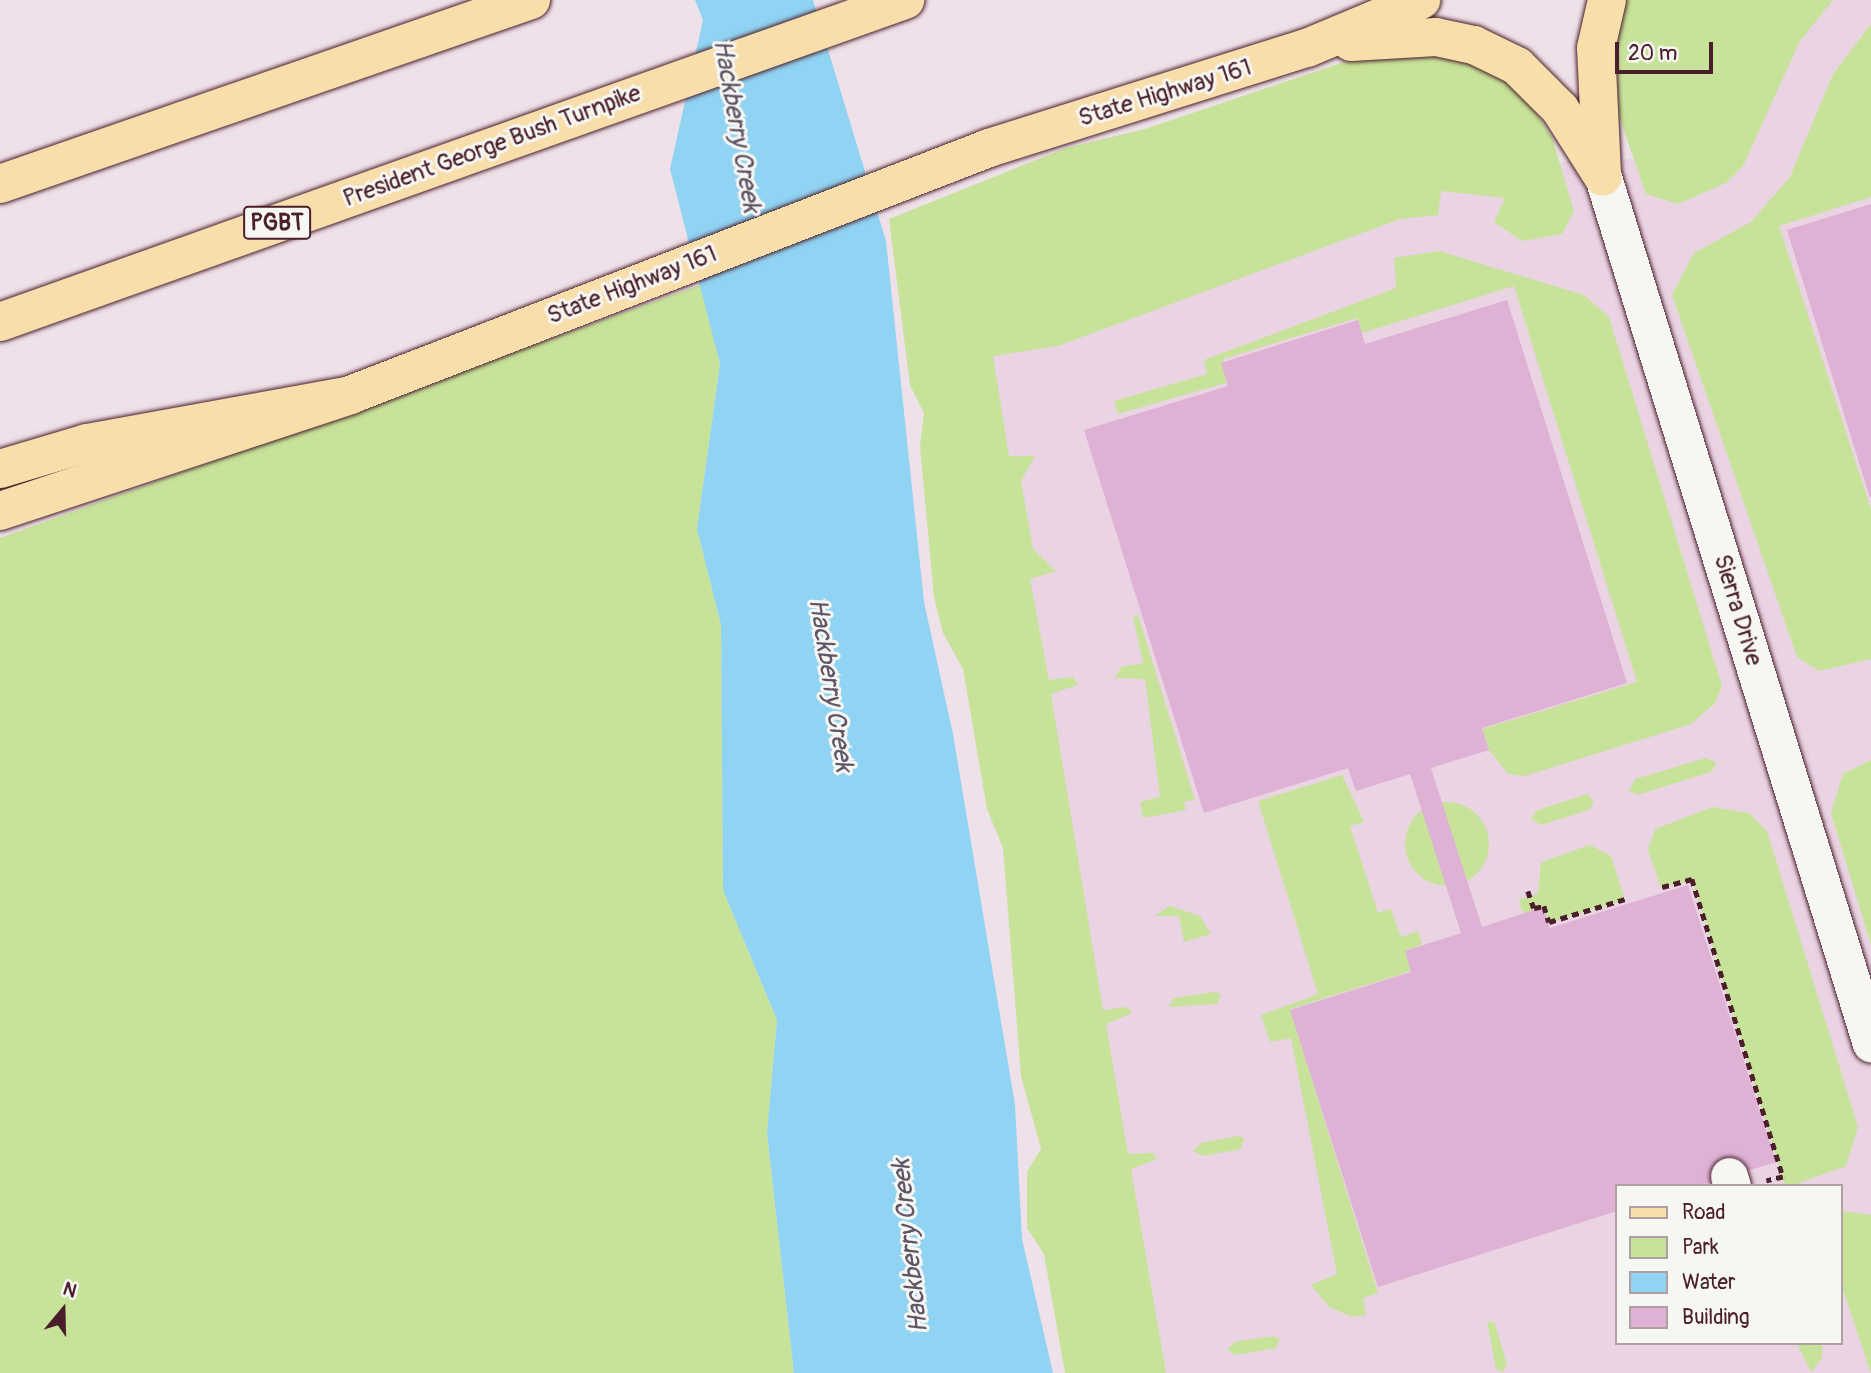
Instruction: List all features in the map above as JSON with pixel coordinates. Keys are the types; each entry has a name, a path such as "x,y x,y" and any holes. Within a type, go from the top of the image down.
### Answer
{"main road":[{"name":"President George Bush Turnpike","path":"0,322 905,0"},
{"name":"State Highway 161","path":"0,511 350,395 626,286 989,148 1307,48 1421,0"},
{"path":"1602,177 1596,48 1606,0"},
{"path":"0,184 524,3"},
{"path":"1307,48 1387,37 1474,45 1538,83 1602,177"},
{"path":"0,469 87,443 350,395"}],"street":[{"name":"Sierra Drive","path":"1602,177 1871,1044"}],"path":[{"path":"1662,887 1692,879 1783,1177 1741,1181"},
{"path":"1528,891 1534,908 1544,906 1549,922 1625,899"}],"shaded area":[{"path":"1825,0 1871,0 1871,1373 1153,1373 952,305 1501,165 1704,156"}],"green space":[{"path":"1615,0 1833,0 1800,41 1743,166 1726,183 1678,204 1646,194 1611,93"},
{"path":"1871,24 1871,197 1779,226 1871,509 1871,659 1819,671 1797,657 1672,295 1694,253 1751,222 1790,177 1833,74"},
{"path":"1420,46 1500,71 1534,109 1552,137 1574,211 1562,234 1522,241 1494,222 1505,198 1441,191 1438,215 1400,219 1058,346 993,356 1009,456 1035,456 1021,481 1033,549 1056,571 1030,579 1049,680 1073,677 1078,685 1051,694 1103,1010 1127,1007 1132,1013 1106,1024 1128,1154 1153,1153 1157,1159 1131,1169 1166,1373 1065,1373 1044,1254 1027,1228 1027,1172 1041,1149 1021,1076 1003,848 987,809 963,669 943,633 934,597 920,446 924,413 910,385 889,219 1066,148 1145,129 1365,55"},
{"path":"1439,251 1584,295 1609,317 1722,686 1715,703 1691,724 1525,776 1508,774 1489,750 1482,729 1637,682 1514,286 1362,333 1357,318 1223,359 1229,382 1118,414 1114,401 1207,374 1204,360 1396,288 1394,258"},
{"path":"700,285 720,364 697,529 721,625 723,890 777,1020 767,1133 794,1373 0,1373 0,538"},
{"path":"1138,615 1195,800 1184,802 1186,810 1143,818 1140,802 1160,797 1145,679 1115,678 1121,667 1143,663 1133,617"},
{"path":"1706,758 1717,763 1711,772 1637,795 1629,791 1635,779"},
{"path":"1871,760 1871,945 1831,813 1843,774"},
{"path":"1342,775 1364,822 1350,826 1378,913 1391,909 1401,937 1418,931 1422,945 1405,951 1411,971 1290,1009 1378,1293 1363,1298 1366,1315 1353,1317 1329,1307 1311,1285 1337,1274 1291,1038 1270,1042 1261,1015 1318,994 1258,801"},
{"path":"1587,794 1594,802 1589,810 1541,825 1531,818 1538,810"},
{"path":"1447,802 1463,805 1477,814 1486,828 1489,844 1486,860 1477,874 1463,883 1447,886 1431,883 1417,874 1408,860 1405,844 1408,828 1417,814 1431,805"},
{"path":"1713,807 1749,813 1767,831 1858,1127 1846,1166 1796,1184 1784,1184 1692,880 1661,888 1648,850 1655,829"},
{"path":"1590,845 1611,856 1625,900 1549,923 1543,907 1523,913 1519,900 1538,893 1541,862"},
{"path":"1169,906 1200,916 1211,934 1184,942 1179,916 1155,916"},
{"path":"1214,992 1221,994 1217,1004 1169,1007 1174,998"},
{"path":"1238,1136 1244,1138 1241,1149 1203,1156 1193,1151 1201,1143"},
{"path":"1843,1211 1871,1215 1871,1373 1843,1290"},
{"path":"1487,1321 1495,1323 1507,1365 1503,1372 1496,1369"},
{"path":"1273,1336 1280,1340 1276,1348 1234,1355 1228,1349 1234,1342"},
{"path":"1798,1345 1822,1345 1822,1358 1811,1372"}],"water":[{"name":"Hackberry Creek","path":"695,0 813,0 886,241 924,602 953,734 1015,1105 1022,1239 1053,1373 794,1373 767,1133 777,1020 723,890 721,625 697,529 720,364 670,169 703,20"}],"building":[{"path":"1871,204 1871,497 1870,498 1787,230"},
{"path":"1507,300 1627,683 1482,728 1489,750 1431,768 1482,927 1543,907 1550,928 1688,885 1776,1162 1705,1184 1616,1184 1616,1211 1378,1287 1290,1010 1411,972 1405,951 1461,933 1410,774 1356,791 1348,768 1204,813 1084,430 1228,386 1221,363 1358,320 1365,344"}]}
